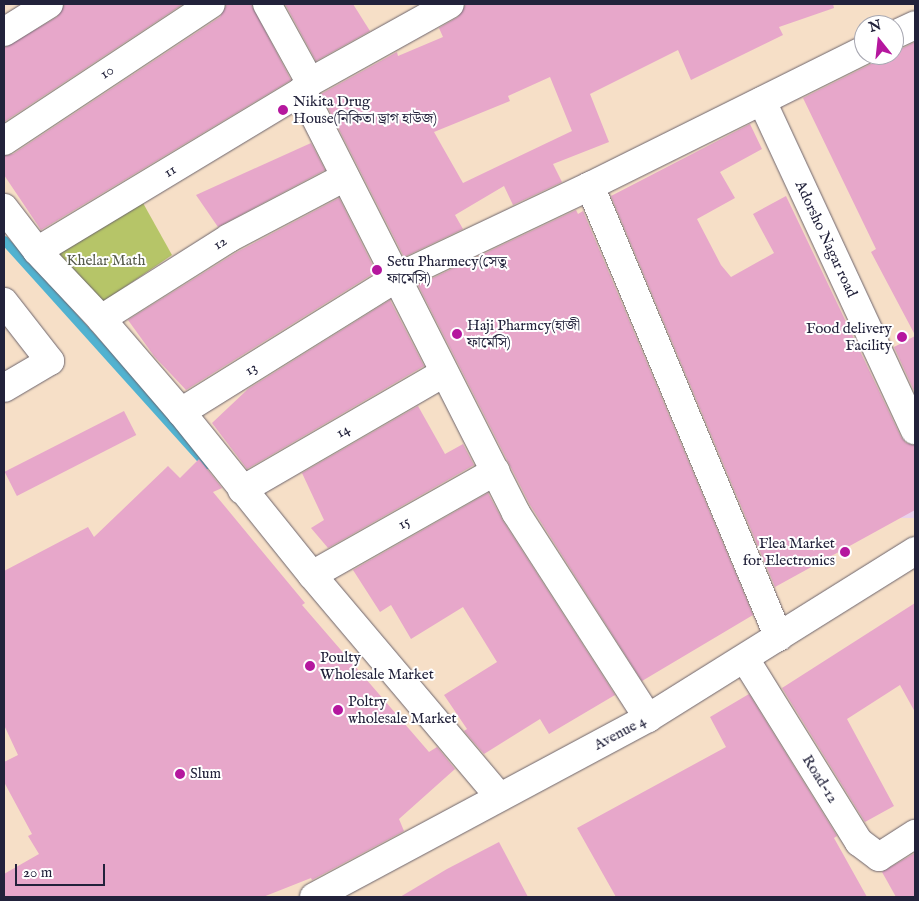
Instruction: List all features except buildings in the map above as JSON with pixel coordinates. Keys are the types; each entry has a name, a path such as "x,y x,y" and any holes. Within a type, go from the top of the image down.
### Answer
{"street":[{"path":"4,32 50,4"},
{"name":"10","path":"4,141 212,4"},
{"path":"267,4 346,177 516,513 648,718"},
{"name":"11","path":"37,251 306,86 450,4"},
{"name":"13","path":"181,412 322,327 396,278 590,186 854,55"},
{"name":"Adorsho Nagar road","path":"762,101 915,430"},
{"name":"12","path":"101,318 229,238 346,177"},
{"path":"590,186 779,637"},
{"path":"4,208 37,251 101,318 181,412 312,575 500,796"},
{"path":"4,302 50,361 4,388"},
{"name":"14","path":"242,490 444,373"},
{"name":"15","path":"312,575 496,471"},
{"name":"Avenue 4","path":"319,896 500,796 648,718 915,551"},
{"name":"Road-12","path":"745,659 859,842 879,857 915,834"}],"shaded area":[{"path":"753,505 915,505 915,518 753,518"}],"green space":[{"name":"Khelar Math","path":"143,203 172,255 103,302 53,254"}],"waterway":[{"path":"4,240 206,464"}],"place":[{"name":"Nikita Drug House(নিকিতা ড্রাগ হাউজ)","path":"283,110"},
{"name":"Setu Pharmecy(সেতু ফার্মেসি)","path":"377,270"},
{"name":"Haji Pharmcy(হাজী ফার্মেসি)","path":"457,334"},
{"name":"Food delivery Facility","path":"902,337"},
{"name":"Flea Market for Electronics","path":"845,552"},
{"name":"Poulty Wholesale Market","path":"310,666"},
{"name":"Poltry wholesale Market","path":"338,710"},
{"name":"Slum","path":"180,774"}]}
